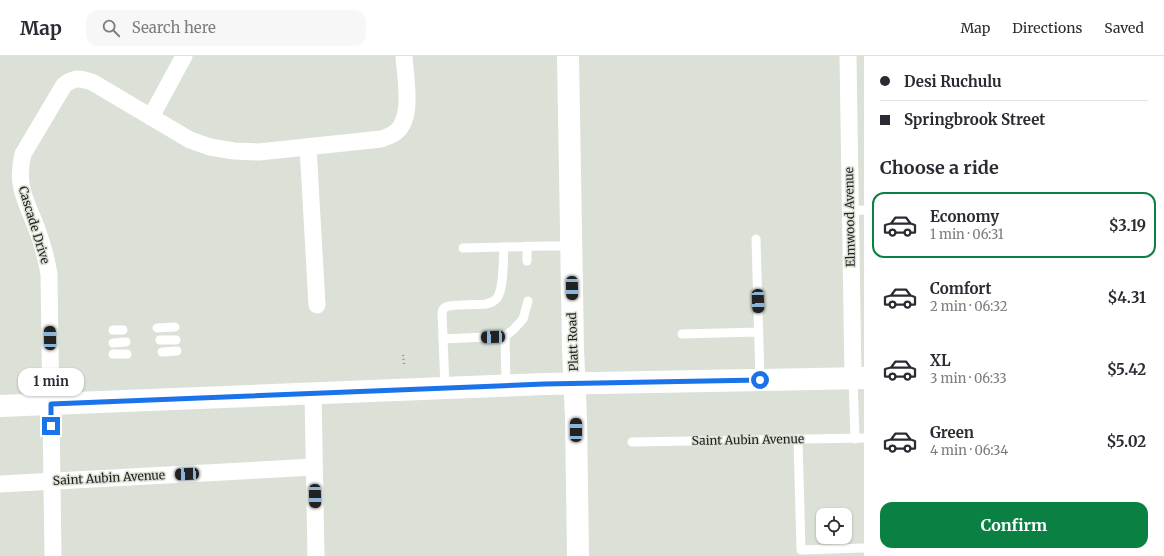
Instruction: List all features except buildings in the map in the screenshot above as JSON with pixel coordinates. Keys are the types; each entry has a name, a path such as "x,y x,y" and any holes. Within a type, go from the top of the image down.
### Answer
{"main road":[{"name":"Platt Road","path":"568,56 578,556"},
{"path":"0,406 506,386 858,378"}],"street":[{"path":"151,117 184,56"},
{"name":"Cascade Drive","path":"53,556 49,274 40,237 23,196 20,179 20,166 23,154 64,85 71,80 81,78 92,82 190,140 216,148 234,151 258,152 381,139 394,134 402,124 408,104 404,56"},
{"name":"Elmwood Avenue","path":"848,56 857,211 858,378"},
{"path":"308,147 317,306"},
{"path":"313,393 316,556"},
{"name":"Saint Aubin Avenue","path":"0,484 314,467"}],"lane":[{"path":"756,239 760,380"},
{"path":"527,246 527,261"},
{"path":"463,248 571,246"},
{"path":"445,388 442,312 445,307 468,308 498,302 506,282 504,247"},
{"path":"506,386 504,336 511,326 523,319 528,301"},
{"path":"157,328 176,327"},
{"path":"113,330 123,330"},
{"path":"682,334 758,332"},
{"path":"443,339 469,334 504,336"},
{"path":"160,340 176,340"},
{"path":"113,343 126,342"},
{"path":"162,352 177,351"},
{"path":"113,354 128,354"},
{"path":"858,378 860,438"},
{"name":"Saint Aubin Avenue","path":"632,442 860,438"},
{"path":"798,439 801,550 864,548"}],"path":[{"path":"404,355 404,364"}],"route":[{"path":"51,426 51,404 544,384 760,380"}]}
